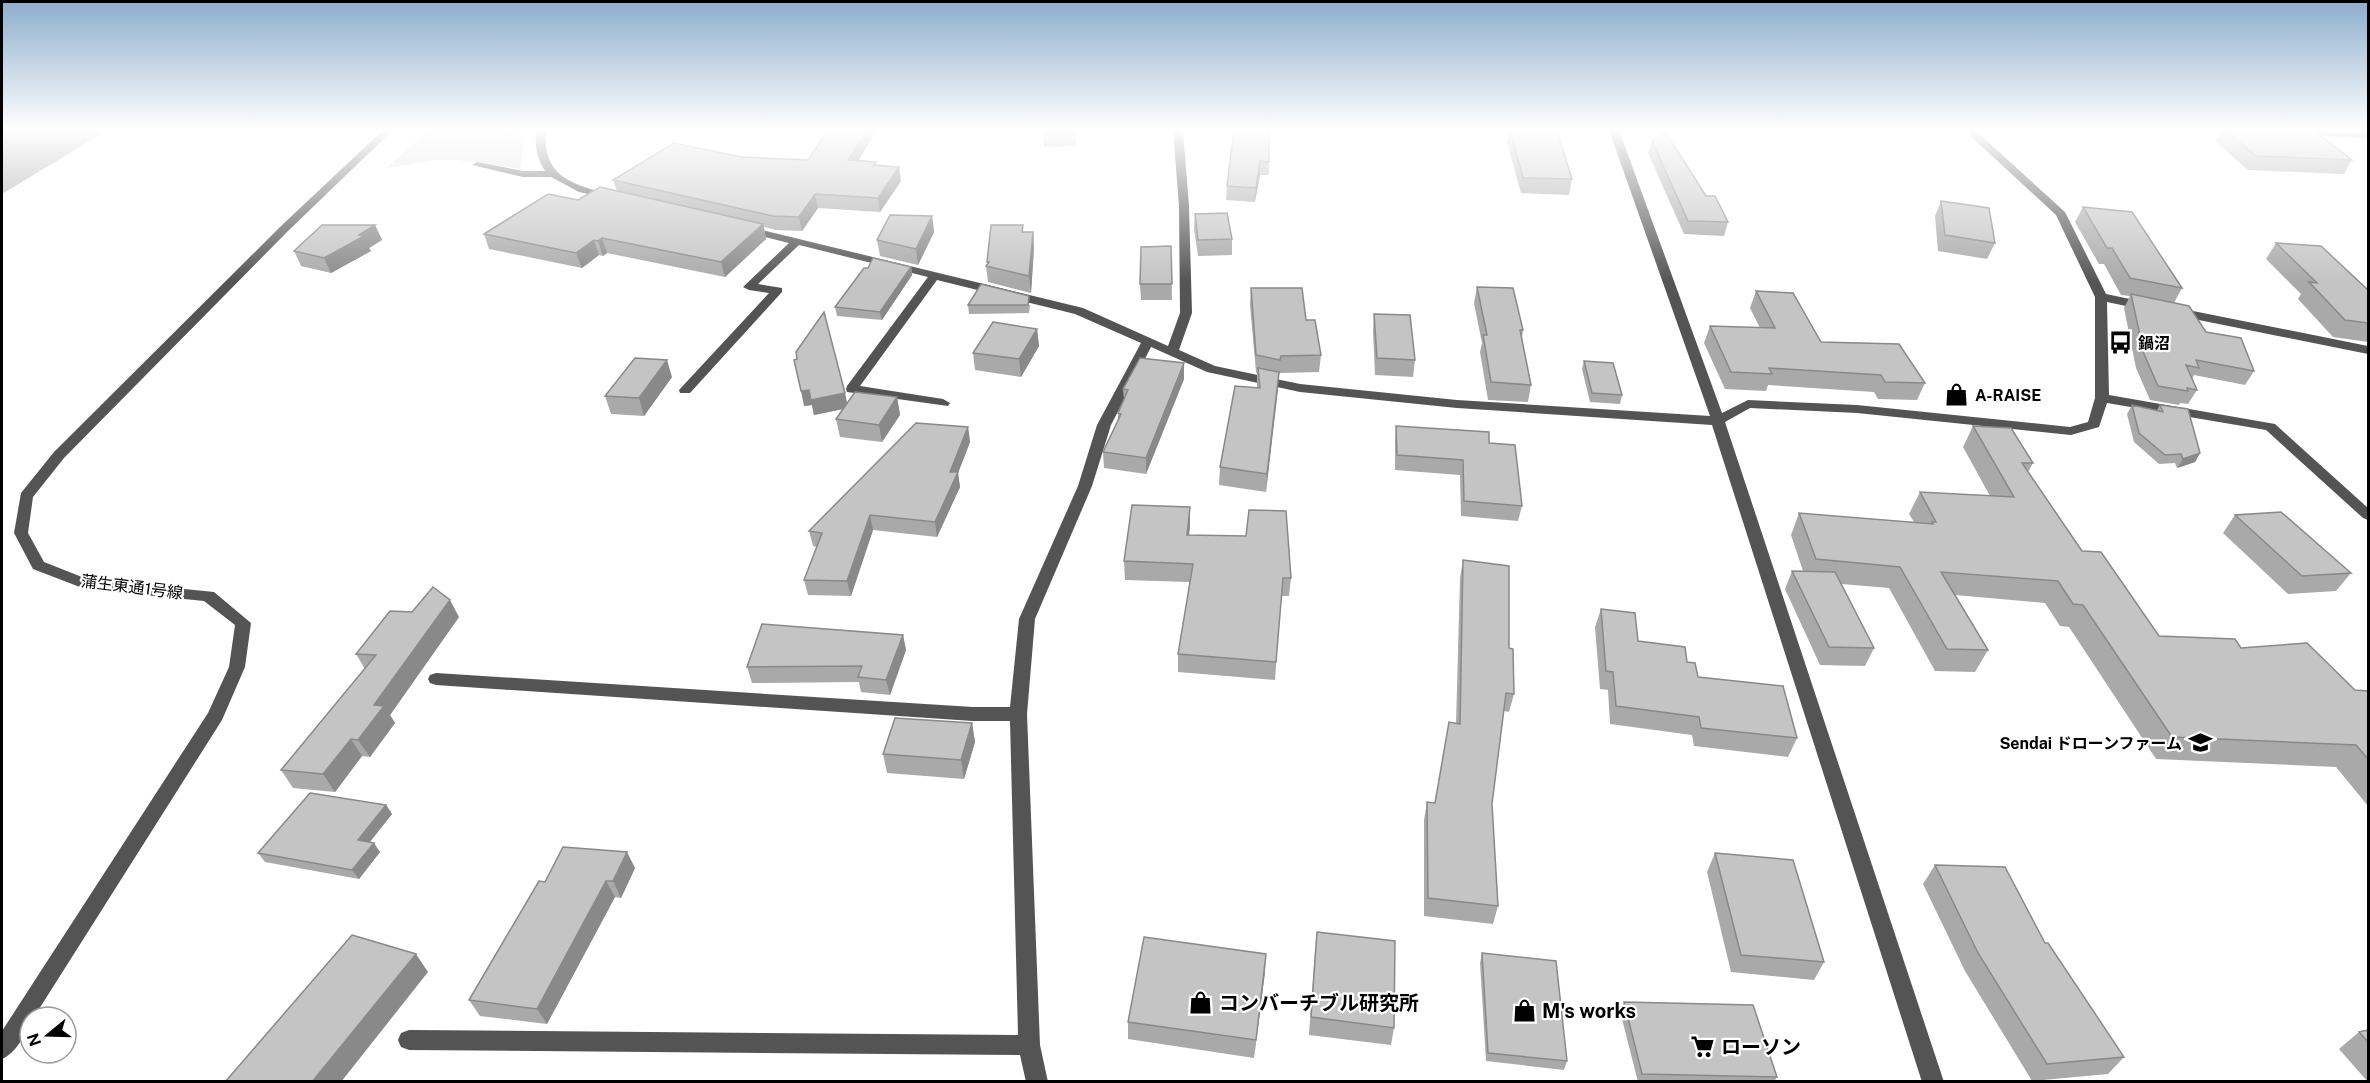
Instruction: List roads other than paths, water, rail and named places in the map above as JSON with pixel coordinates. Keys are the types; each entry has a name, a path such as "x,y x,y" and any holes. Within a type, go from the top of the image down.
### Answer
{"street":[{"name":"蒲生東通1号線","path":"2,1049 216,715 237,667 243,622 208,596 85,584 38,565 21,533 26,496 59,455 335,181"},
{"path":"562,181 619,200"},
{"path":"1172,352 1186,313 1182,181"},
{"path":"1632,181 1718,421 1933,1082"},
{"path":"735,227 1079,311 1211,369 1300,388 1457,404 1718,421 1748,404 1857,409 2071,431 2094,424 2102,398 2101,297 2061,214 2024,181"},
{"path":"685,390 778,290 749,287 797,241"},
{"path":"935,275 852,389 943,404"},
{"path":"2101,297 2368,350"},
{"path":"1038,1082 1029,1045 1018,714 1027,619 1085,486 1104,425 1147,342"},
{"path":"2102,398 2270,427 2368,515"},
{"path":"436,679 973,714 1018,714"},
{"path":"409,1040 1029,1045"}],"place":[{"name":"鍋沼","path":"2120,343"},
{"name":"A-RAISE","path":"1957,395"},
{"name":"Sendai ドローンファーム","path":"2200,743"},
{"name":"コンバーチブル研究所","path":"1201,1003"},
{"name":"M's works","path":"1524,1011"},
{"name":"ローソン","path":"1703,1047"}]}
